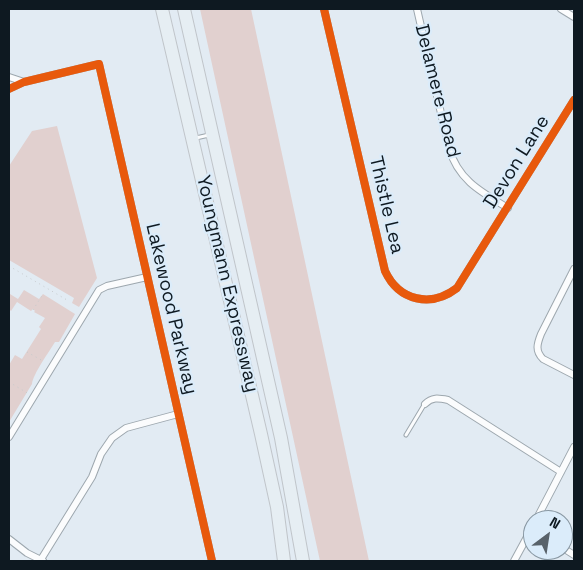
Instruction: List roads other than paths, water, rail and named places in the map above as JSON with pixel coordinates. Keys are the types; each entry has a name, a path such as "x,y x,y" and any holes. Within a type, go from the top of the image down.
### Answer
{"highway":[{"name":"Youngmann Expressway","path":"162,9 276,498 284,561"},
{"name":"Youngmann Expressway","path":"184,9 281,438 303,561"}],"street":[{"name":"Thistle Lea","path":"324,9 378,243 388,277 398,289 411,297 427,299 443,296 457,288 487,241"},
{"name":"Delamere Road","path":"417,9 449,148 455,164 464,177 482,193 508,208"},
{"path":"561,9 574,17"},
{"name":"Lakewood Parkway","path":"24,82 99,64 212,561"},
{"path":"9,77 24,82"},
{"path":"9,89 24,82"},
{"name":"Devon Lane","path":"487,241 574,100"},
{"path":"574,269 537,342 537,348 543,359 574,375"},
{"path":"9,438 99,290 107,286 147,277"},
{"path":"425,404 428,400 438,398 448,400 561,472"},
{"path":"9,539 41,561 92,477 101,454 112,438 126,428 178,414"},
{"path":"541,510 574,447"},
{"path":"514,561 523,544"}],"lane":[{"path":"193,139 212,135"},
{"path":"406,435 425,404"}]}
